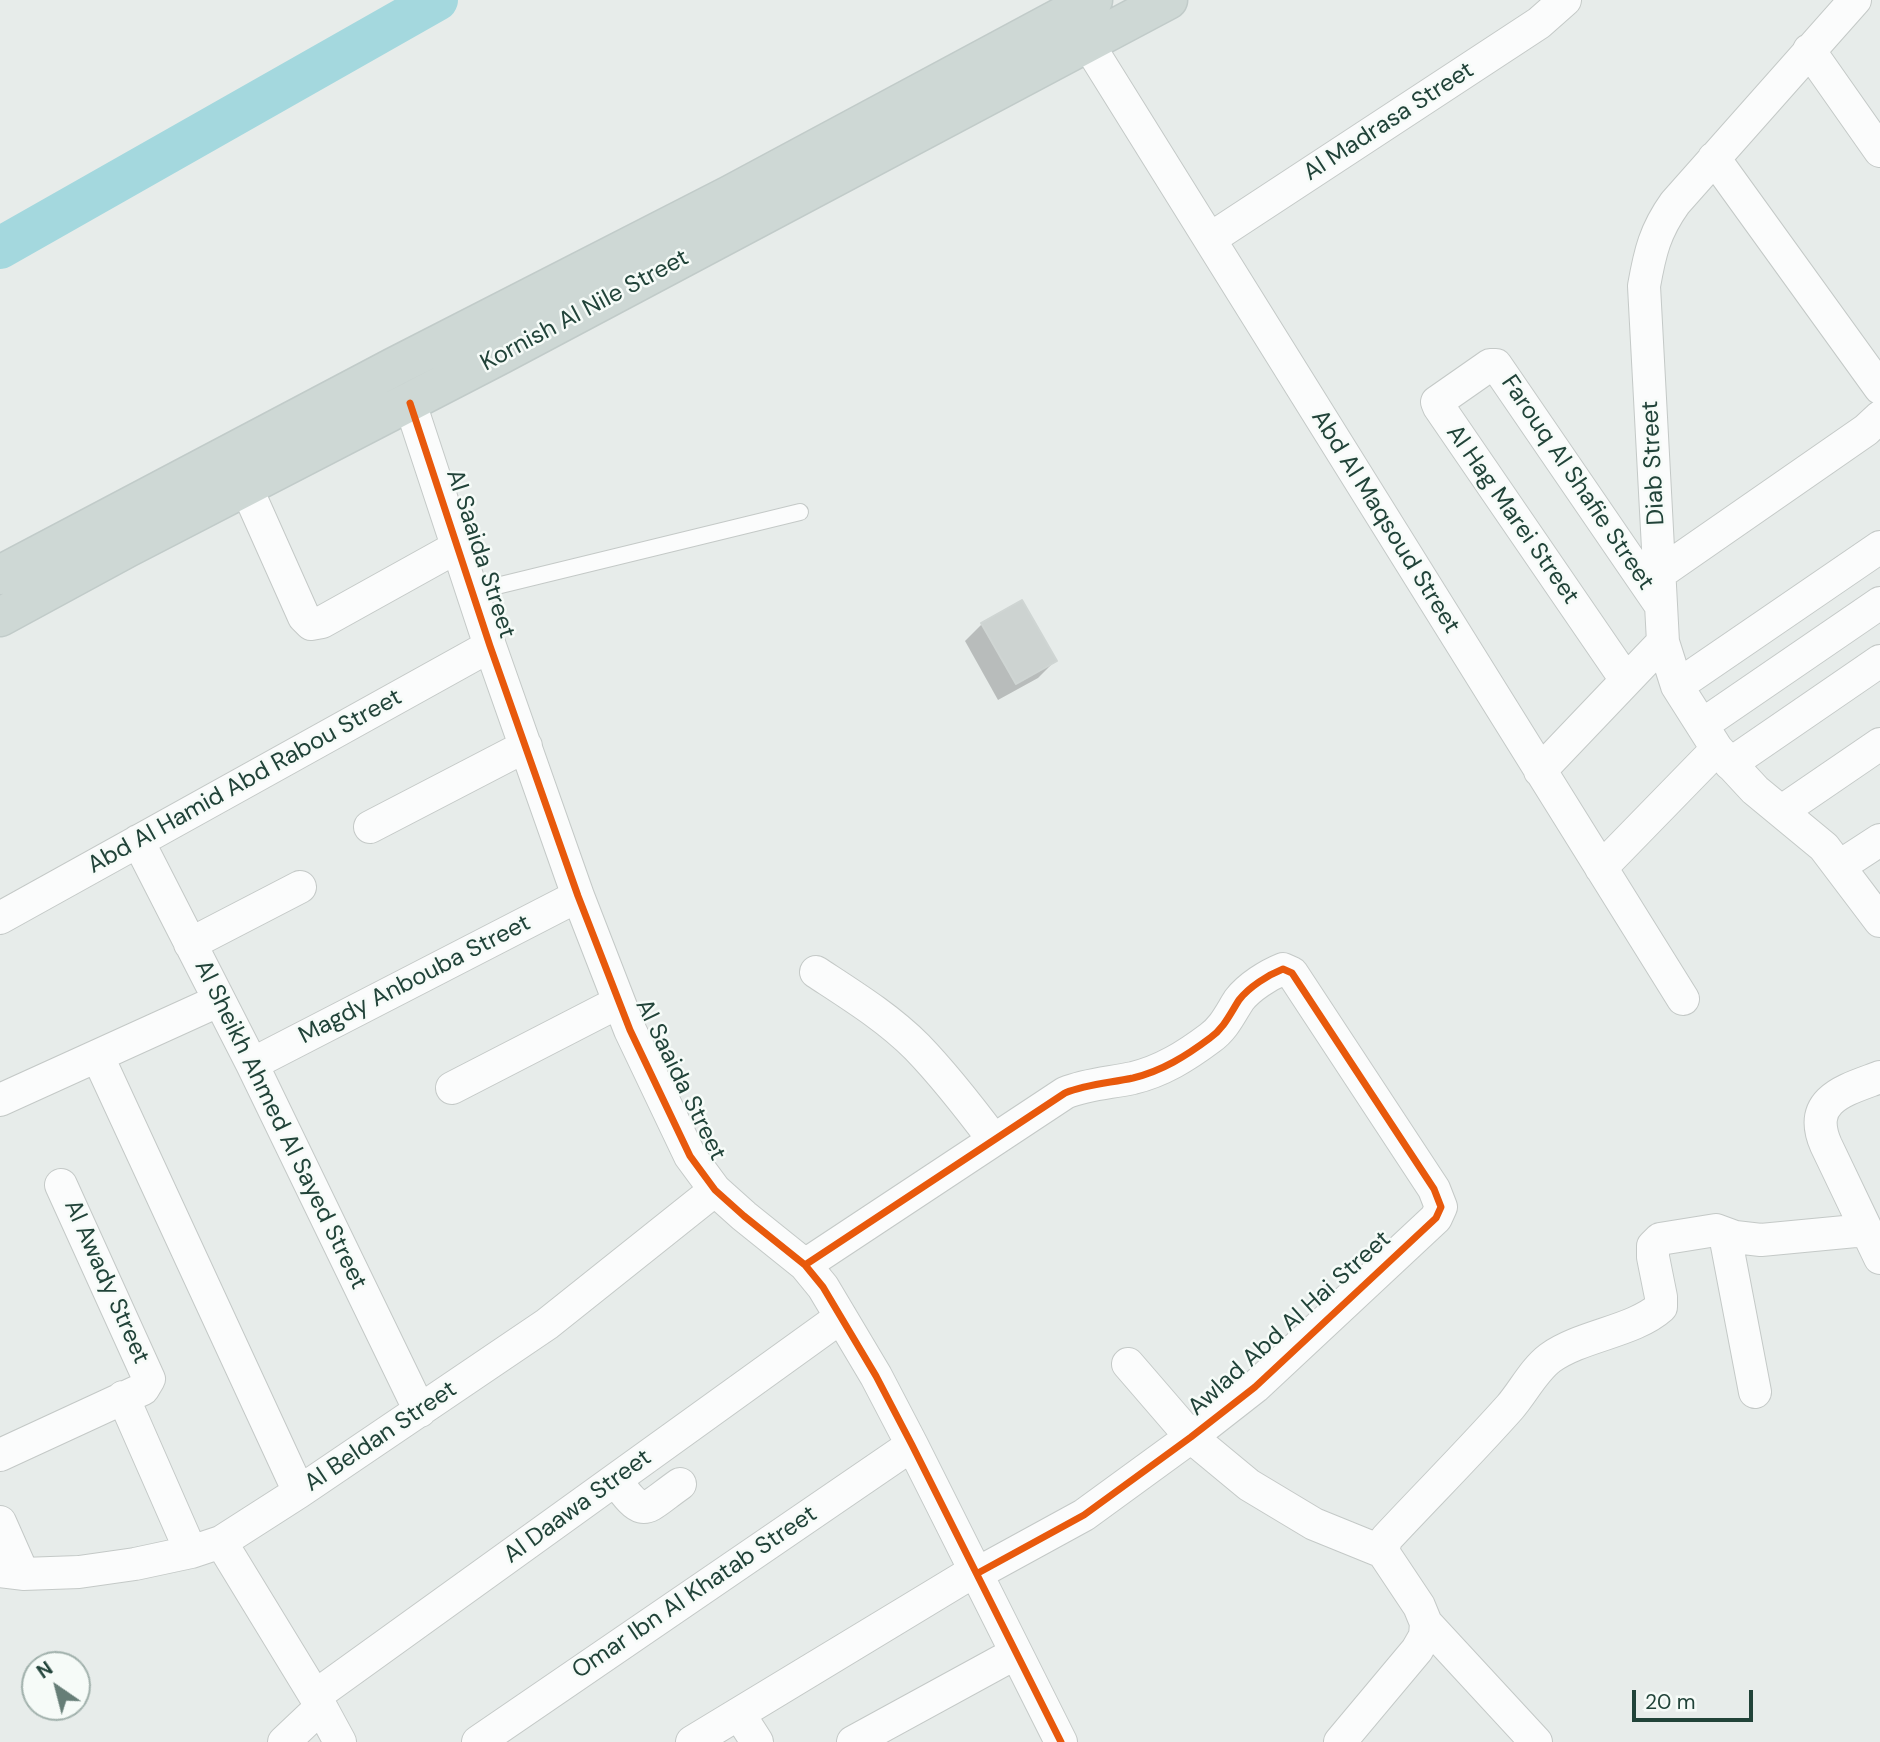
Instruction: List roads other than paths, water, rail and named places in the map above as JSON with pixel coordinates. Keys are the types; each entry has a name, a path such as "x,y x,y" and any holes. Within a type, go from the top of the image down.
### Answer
{"main road":[{"name":"Kornish Al Nile Street","path":"0,575 730,195 1093,0"},
{"name":"Kornish Al Nile Street","path":"0,618 127,548 410,403 1168,0"},
{"path":"482,322 500,355"}],"street":[{"name":"Al Madrasa Street","path":"1210,239 1539,23 1565,0"},
{"name":"Diab Street","path":"1855,0 1675,203 1661,223 1652,244 1644,286 1663,642 1678,686 1717,746 1755,790 1824,846 1880,921"},
{"name":"Abd Al Maqsoud Street","path":"1088,44 1683,999"},
{"path":"1809,50 1880,151"},
{"path":"1714,158 1880,388"},
{"name":"Farouq Al Shafie Street","path":"1490,365 1498,367 1661,606"},
{"name":"Al Hag Marei Street","path":"1490,365 1440,399 1437,404 1626,680"},
{"name":"Al Saaida Street","path":"410,403 490,646 579,896 630,1030 690,1156 715,1189 805,1265 823,1287 876,1376 977,1571 1061,1742"},
{"path":"1660,573 1866,430 1880,417"},
{"path":"246,487 304,617 312,624 322,622 457,547"},
{"path":"1678,686 1880,547"},
{"path":"1601,868 1717,746 1880,603"},
{"path":"1540,771 1663,642"},
{"name":"Abd Al Hamid Abd Rabou Street","path":"0,918 490,646"},
{"path":"1717,746 1880,661"},
{"path":"1782,811 1880,744"},
{"path":"370,827 526,746"},
{"path":"1840,866 1880,840"},
{"name":"Al Sheikh Ahmed Al Sayed Street","path":"138,841 252,1064 419,1410"},
{"path":"190,944 300,887"},
{"name":"Magdy Anbouba Street","path":"252,1064 579,896"},
{"name":"Awlad Abd Al Hai Street","path":"692,1742 977,1571 1084,1515 1255,1387 1436,1218 1441,1207 1439,1198 1427,1178 1292,973 1286,969 1276,972 1249,990 1227,1022 1212,1037 1164,1068 1132,1078 1084,1086 1065,1093 993,1139"},
{"path":"805,1265 993,1139 957,1090 915,1045 867,1006 816,972"},
{"path":"0,1100 218,1001"},
{"path":"452,1088 619,1002"},
{"path":"98,1057 299,1492"},
{"path":"1880,1077 1839,1093 1829,1100 1820,1123 1826,1146 1880,1258"},
{"name":"Al Awady Street","path":"0,1455 143,1389 149,1379 61,1185"},
{"name":"Al Beldan Street","path":"11,1573 79,1572 113,1567 191,1552 220,1542 299,1492 547,1324 715,1189"},
{"path":"1383,1552 1385,1539 1509,1408 1540,1367 1566,1348 1644,1318 1661,1307 1653,1257 1656,1243 1670,1237 1716,1230 1725,1235 1761,1240 1866,1230"},
{"path":"1725,1235 1755,1392"},
{"name":"Al Daawa Street","path":"284,1742 318,1701 841,1317"},
{"path":"1128,1364 1191,1437 1249,1485 1314,1524 1383,1552 1419,1606 1426,1623 1536,1742"},
{"path":"123,1397 191,1552"},
{"name":"Omar Ibn Al Khatab Street","path":"478,1742 912,1445"},
{"path":"616,1481 634,1506 641,1508 648,1507 680,1484"},
{"path":"0,1522 11,1573"},
{"path":"220,1542 318,1701 340,1742"},
{"path":"1340,1742 1417,1650 1425,1636 1426,1623"},
{"path":"853,1742 1016,1653"},
{"path":"739,1714 757,1742"}],"lane":[{"path":"472,592 800,512"}],"waterway":[{"path":"0,248 437,0"}]}
